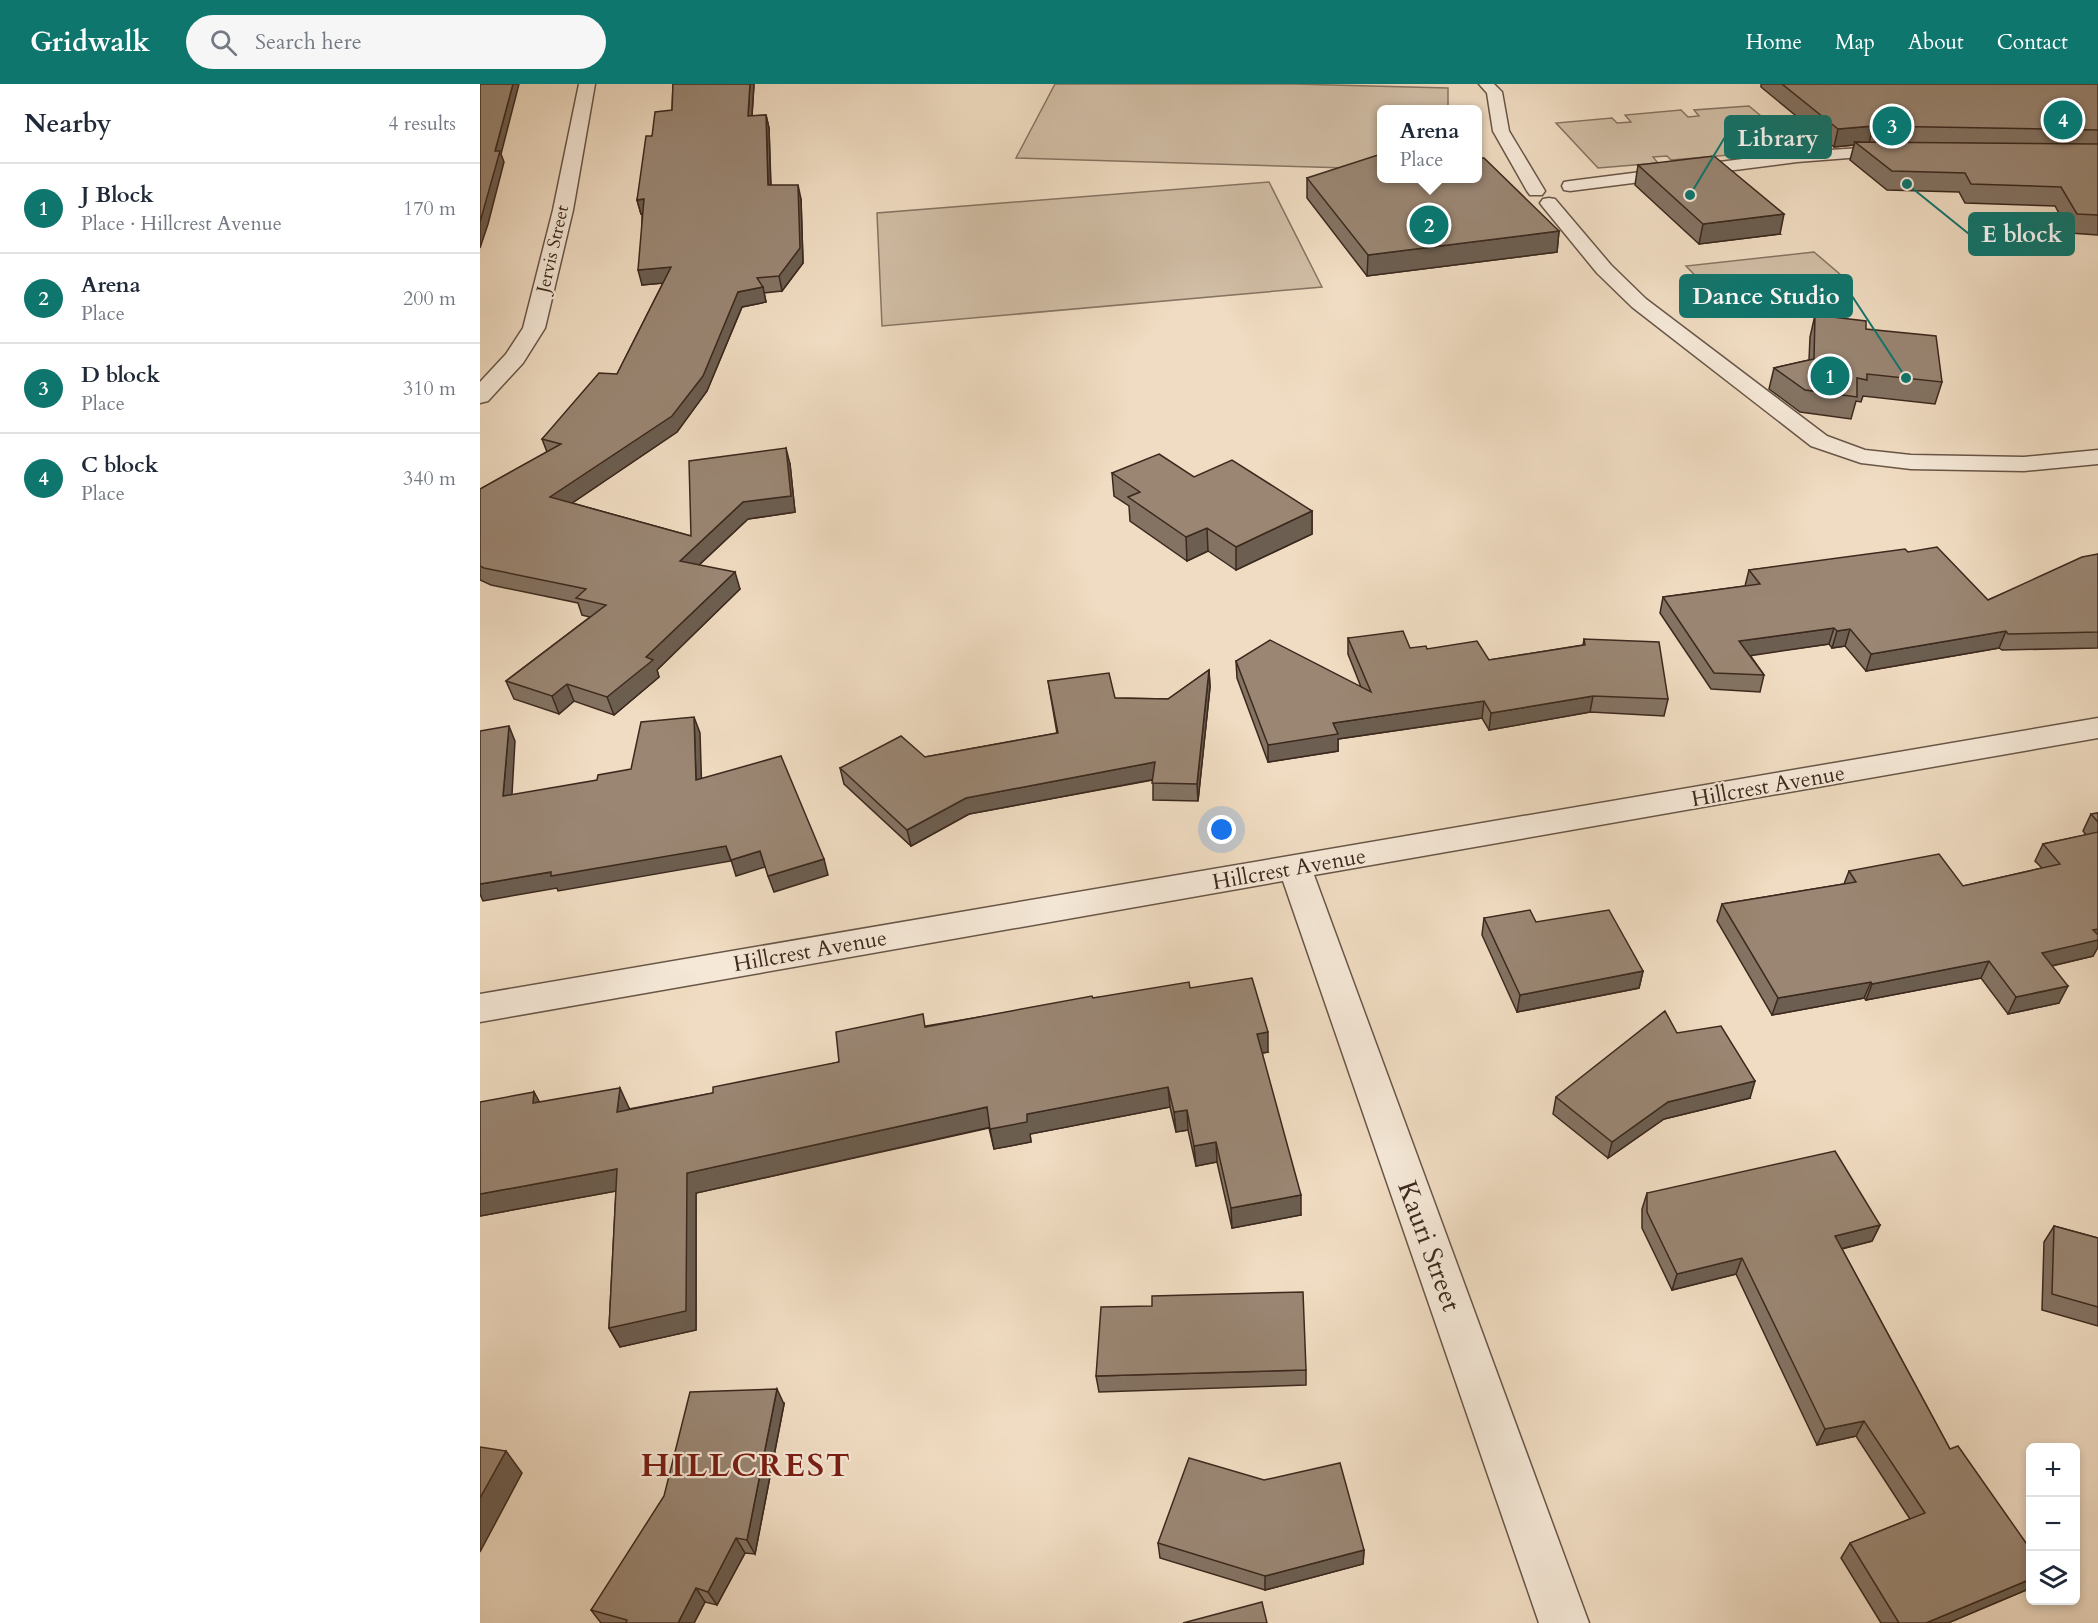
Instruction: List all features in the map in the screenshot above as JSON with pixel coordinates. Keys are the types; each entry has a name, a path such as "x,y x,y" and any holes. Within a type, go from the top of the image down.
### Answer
{"street":[{"name":"Jervis Street","path":"480,396 515,358 534,328 563,210 587,84"},
{"name":"Hillcrest Avenue","path":"480,1008 2098,728"},
{"name":"Kauri Street","path":"1295,868 1564,1623"}],"lane":[{"path":"1486,84 1494,92 1501,131 1543,197 1604,269 1639,303 1819,441 1861,456 1911,462 2024,464 2098,458"},
{"path":"1543,197 1553,185 1570,186 1797,157 1869,151 1916,151"},
{"path":"1543,197 1580,203 1588,197 1584,190 1570,186"}],"shaded area":[{"path":"1055,84 1294,84 1448,88 1448,105 1377,105 1377,169 1016,158"},
{"path":"1749,106 1802,150 1744,155 1737,149 1725,150 1730,155 1671,160 1667,156 1653,157 1658,163 1598,168 1556,123 1612,118 1617,123 1631,122 1625,115 1681,110 1688,117 1699,116 1694,110"},
{"path":"1269,182 1322,287 882,326 877,213"},
{"path":"1814,252 1848,281 1716,297 1686,266"}],"building":[{"path":"480,84 513,84 495,151 500,151 480,222"},
{"path":"673,84 750,84 748,116 766,115 768,185 798,185 800,248 779,276 757,278 763,287 738,292 703,376 672,416 550,497 691,536 689,461 786,448 791,496 743,502 680,561 735,572 646,657 653,660 607,697 567,684 552,696 506,681 606,605 576,598 586,589 480,566 480,489 561,444 542,439 599,373 617,374 671,267 638,270 644,199 637,200 646,136 652,136 655,112 672,110"},
{"path":"1782,84 2098,84 2098,130 1873,126 1838,129"},
{"path":"1855,142 2098,144 2098,215 2077,214 2061,187 1971,184 1965,173 1892,171"},
{"path":"1377,155 1377,183 1482,183 1482,158 1484,158 1559,231 1368,255 1307,178"},
{"path":"1714,156 1784,214 1703,224 1638,165"},
{"path":"1815,315 1866,321 1866,329 1936,336 1942,382 1867,374 1867,380 1857,378 1857,397 1805,390 1774,368 1814,359"},
{"path":"1159,454 1194,477 1232,460 1312,511 1236,547 1207,528 1186,537 1128,497 1140,492 1112,473"},
{"path":"1937,547 1988,600 2082,557 2098,554 2098,632 2008,634 2006,631 1871,654 1850,629 1837,631 1834,628 1739,641 1764,675 1714,673 1663,597 1760,584 1749,570 1905,549 1908,552"},
{"path":"1403,631 1410,648 1426,646 1427,649 1477,641 1489,660 1585,645 1584,639 1659,642 1668,699 1593,696 1491,713 1484,701 1333,723 1338,734 1268,745 1236,661 1270,640 1371,692 1348,638"},
{"path":"1209,670 1197,784 1152,783 1155,762 966,798 907,830 840,768 901,736 925,757 1058,733 1048,681 1109,673 1115,698 1168,699"},
{"path":"694,717 696,780 781,756 824,859 768,876 760,851 731,860 726,846 551,876 551,872 480,884 480,731 509,726 503,796 597,780 598,775 631,769 641,722"},
{"path":"2098,813 2098,822 2091,814"},
{"path":"2098,832 2098,929 2093,930 2098,935 2098,940 2042,953 2068,986 2016,997 1989,961 1872,984 1871,982 1778,998 1722,904 1856,882 1849,871 1939,854 1963,886 2060,864 2043,844"},
{"path":"1530,910 1536,922 1609,910 1643,971 1520,995 1484,918"},
{"path":"1252,978 1268,1032 1257,1034 1301,1195 1231,1208 1216,1142 1194,1146 1187,1110 1174,1112 1168,1087 1027,1114 1027,1122 990,1129 987,1107 687,1173 686,1311 609,1328 617,1169 480,1194 480,1102 534,1092 533,1103 620,1088 617,1112 713,1093 713,1087 839,1062 836,1032 923,1014 925,1027 1092,996 1093,998 1189,982 1190,988"},
{"path":"1665,1011 1677,1033 1721,1026 1755,1081 1668,1102 1612,1142 1556,1097"},
{"path":"1835,1151 1880,1225 1835,1236 1950,1449 1958,1446 2026,1543 2026,1581 1926,1623 1899,1623 1850,1543 1925,1513 1864,1421 1825,1429 1742,1258 1677,1274 1647,1212 1647,1193"},
{"path":"2054,1226 2098,1238 2098,1307 2052,1294"},
{"path":"1303,1292 1306,1370 1096,1376 1101,1307 1152,1306 1152,1296"},
{"path":"777,1389 747,1540 736,1538 708,1592 696,1588 678,1623 626,1623 627,1620 591,1610 664,1496 690,1392"},
{"path":"480,1447 506,1451 480,1498"},
{"path":"1189,1458 1264,1480 1340,1463 1364,1550 1265,1576 1158,1543"},
{"path":"1262,1602 1267,1623 1183,1623"}],"place":[{"name":"C block","path":"2063,120"},
{"name":"D block","path":"1892,126"},
{"name":"E block","path":"1907,184"},
{"name":"Library","path":"1690,195"},
{"name":"Arena","path":"1429,225"},
{"name":"J Block","path":"1830,376"},
{"name":"Dance Studio","path":"1906,378"}],"district":[{"name":"HILLCREST","path":"746,1465"}]}
